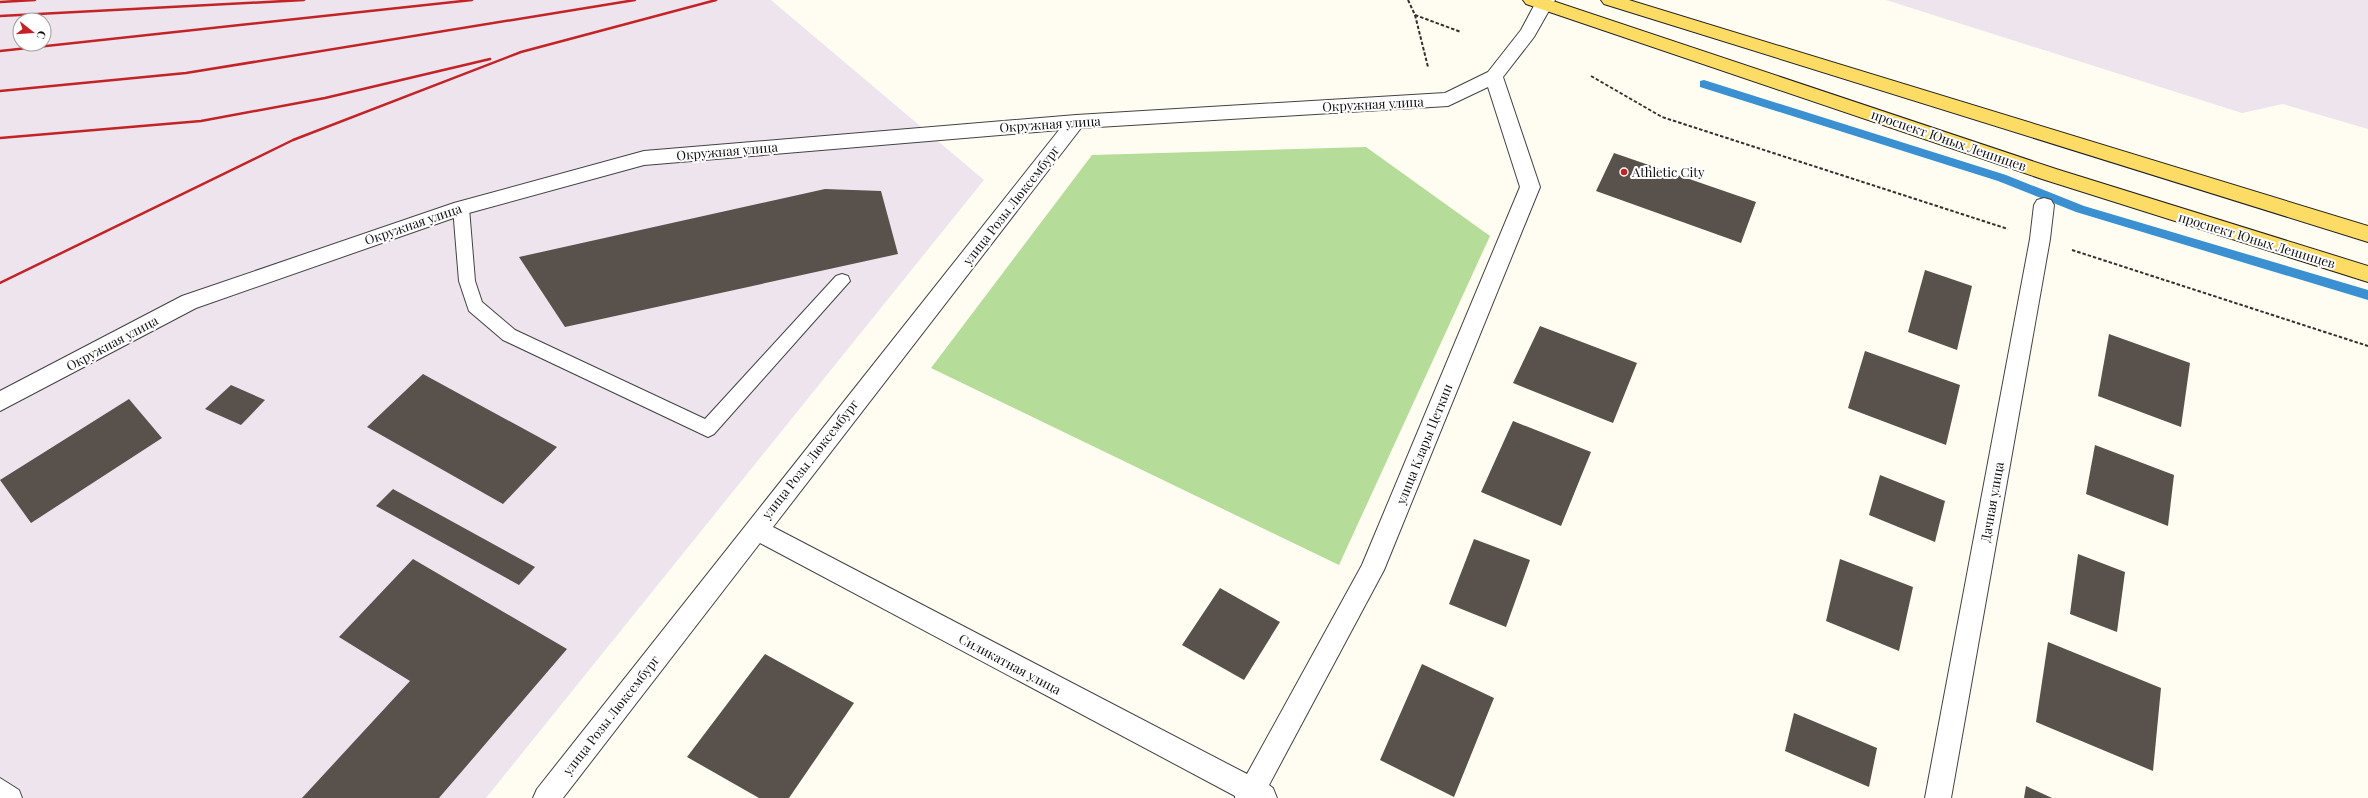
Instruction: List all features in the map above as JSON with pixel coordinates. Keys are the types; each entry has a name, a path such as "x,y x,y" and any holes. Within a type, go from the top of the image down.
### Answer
{"main road":[{"path":"1610,0 2368,234"},
{"name":"проспект Юных Ленинцев","path":"1541,1 2049,174 2368,274"}],"street":[{"path":"1494,76 1528,33 1541,1"},
{"name":"Окружная улица","path":"0,402 189,302 461,208 644,158 1076,122 1448,99 1494,76"},
{"name":"улица Клары Цеткин","path":"1255,796 1372,570 1530,187 1494,76"},
{"name":"улица Розы Люксембург","path":"546,798 755,529 1076,122"},
{"name":"Дачная улица","path":"1938,798 2040,239 2044,205"},
{"name":"Силикатная улица","path":"755,529 1255,796"}],"lane":[{"path":"461,208 467,281 475,306 509,335 708,429 842,281"},
{"path":"0,789 11,798"}],"path":[{"path":"1408,0 1414,15 1428,67"},
{"path":"1414,15 1461,32"},
{"path":"1591,76 1662,117 2368,346"}],"shaded area":[{"path":"0,0 771,0 984,180 486,798 0,798"},
{"path":"1886,0 2368,0 2368,129 2283,104 2242,113"}],"green space":[{"path":"1366,147 1490,236 1339,565 931,368 1092,155"}],"building":[{"path":"1614,153 1756,202 1741,243 1596,191"},
{"path":"825,189 881,191 898,254 565,327 519,257"},
{"path":"1925,270 1972,286 1957,350 1908,332"},
{"path":"1540,326 1637,363 1613,423 1513,383"},
{"path":"2109,334 2190,363 2181,427 2098,396"},
{"path":"1865,351 1960,385 1946,445 1848,408"},
{"path":"423,374 557,447 503,504 367,427"},
{"path":"231,385 265,400 241,425 205,409"},
{"path":"129,399 162,438 31,523 0,480"},
{"path":"1513,421 1591,452 1561,526 1481,492"},
{"path":"2095,445 2174,475 2168,526 2086,494"},
{"path":"1880,475 1945,501 1935,542 1869,515"},
{"path":"393,489 535,567 519,585 376,506"},
{"path":"1474,539 1530,560 1506,627 1449,604"},
{"path":"2078,554 2125,572 2117,632 2070,614"},
{"path":"413,559 567,649 439,798 302,798 410,681 339,637"},
{"path":"1840,559 1913,587 1899,651 1826,621"},
{"path":"1220,588 1280,622 1244,680 1182,645"},
{"path":"2048,642 2161,688 2153,771 2036,722"},
{"path":"765,654 854,703 789,798 759,798 687,757"},
{"path":"1422,664 1494,698 1454,797 1380,760"},
{"path":"1794,713 1877,748 1869,787 1785,751"},
{"path":"2026,786 2052,798 2024,798"}],"waterway":[{"path":"1704,84 2002,178 2080,209 2368,295"}],"railway":[{"path":"0,2 35,0"},
{"path":"0,16 304,0"},
{"path":"0,51 472,0"},
{"path":"0,91 186,73 635,0"},
{"path":"0,283 293,140 521,52 716,0"},
{"path":"0,138 201,121 325,98 490,59"}],"place":[{"name":"Athletic City","path":"1624,172"}]}
